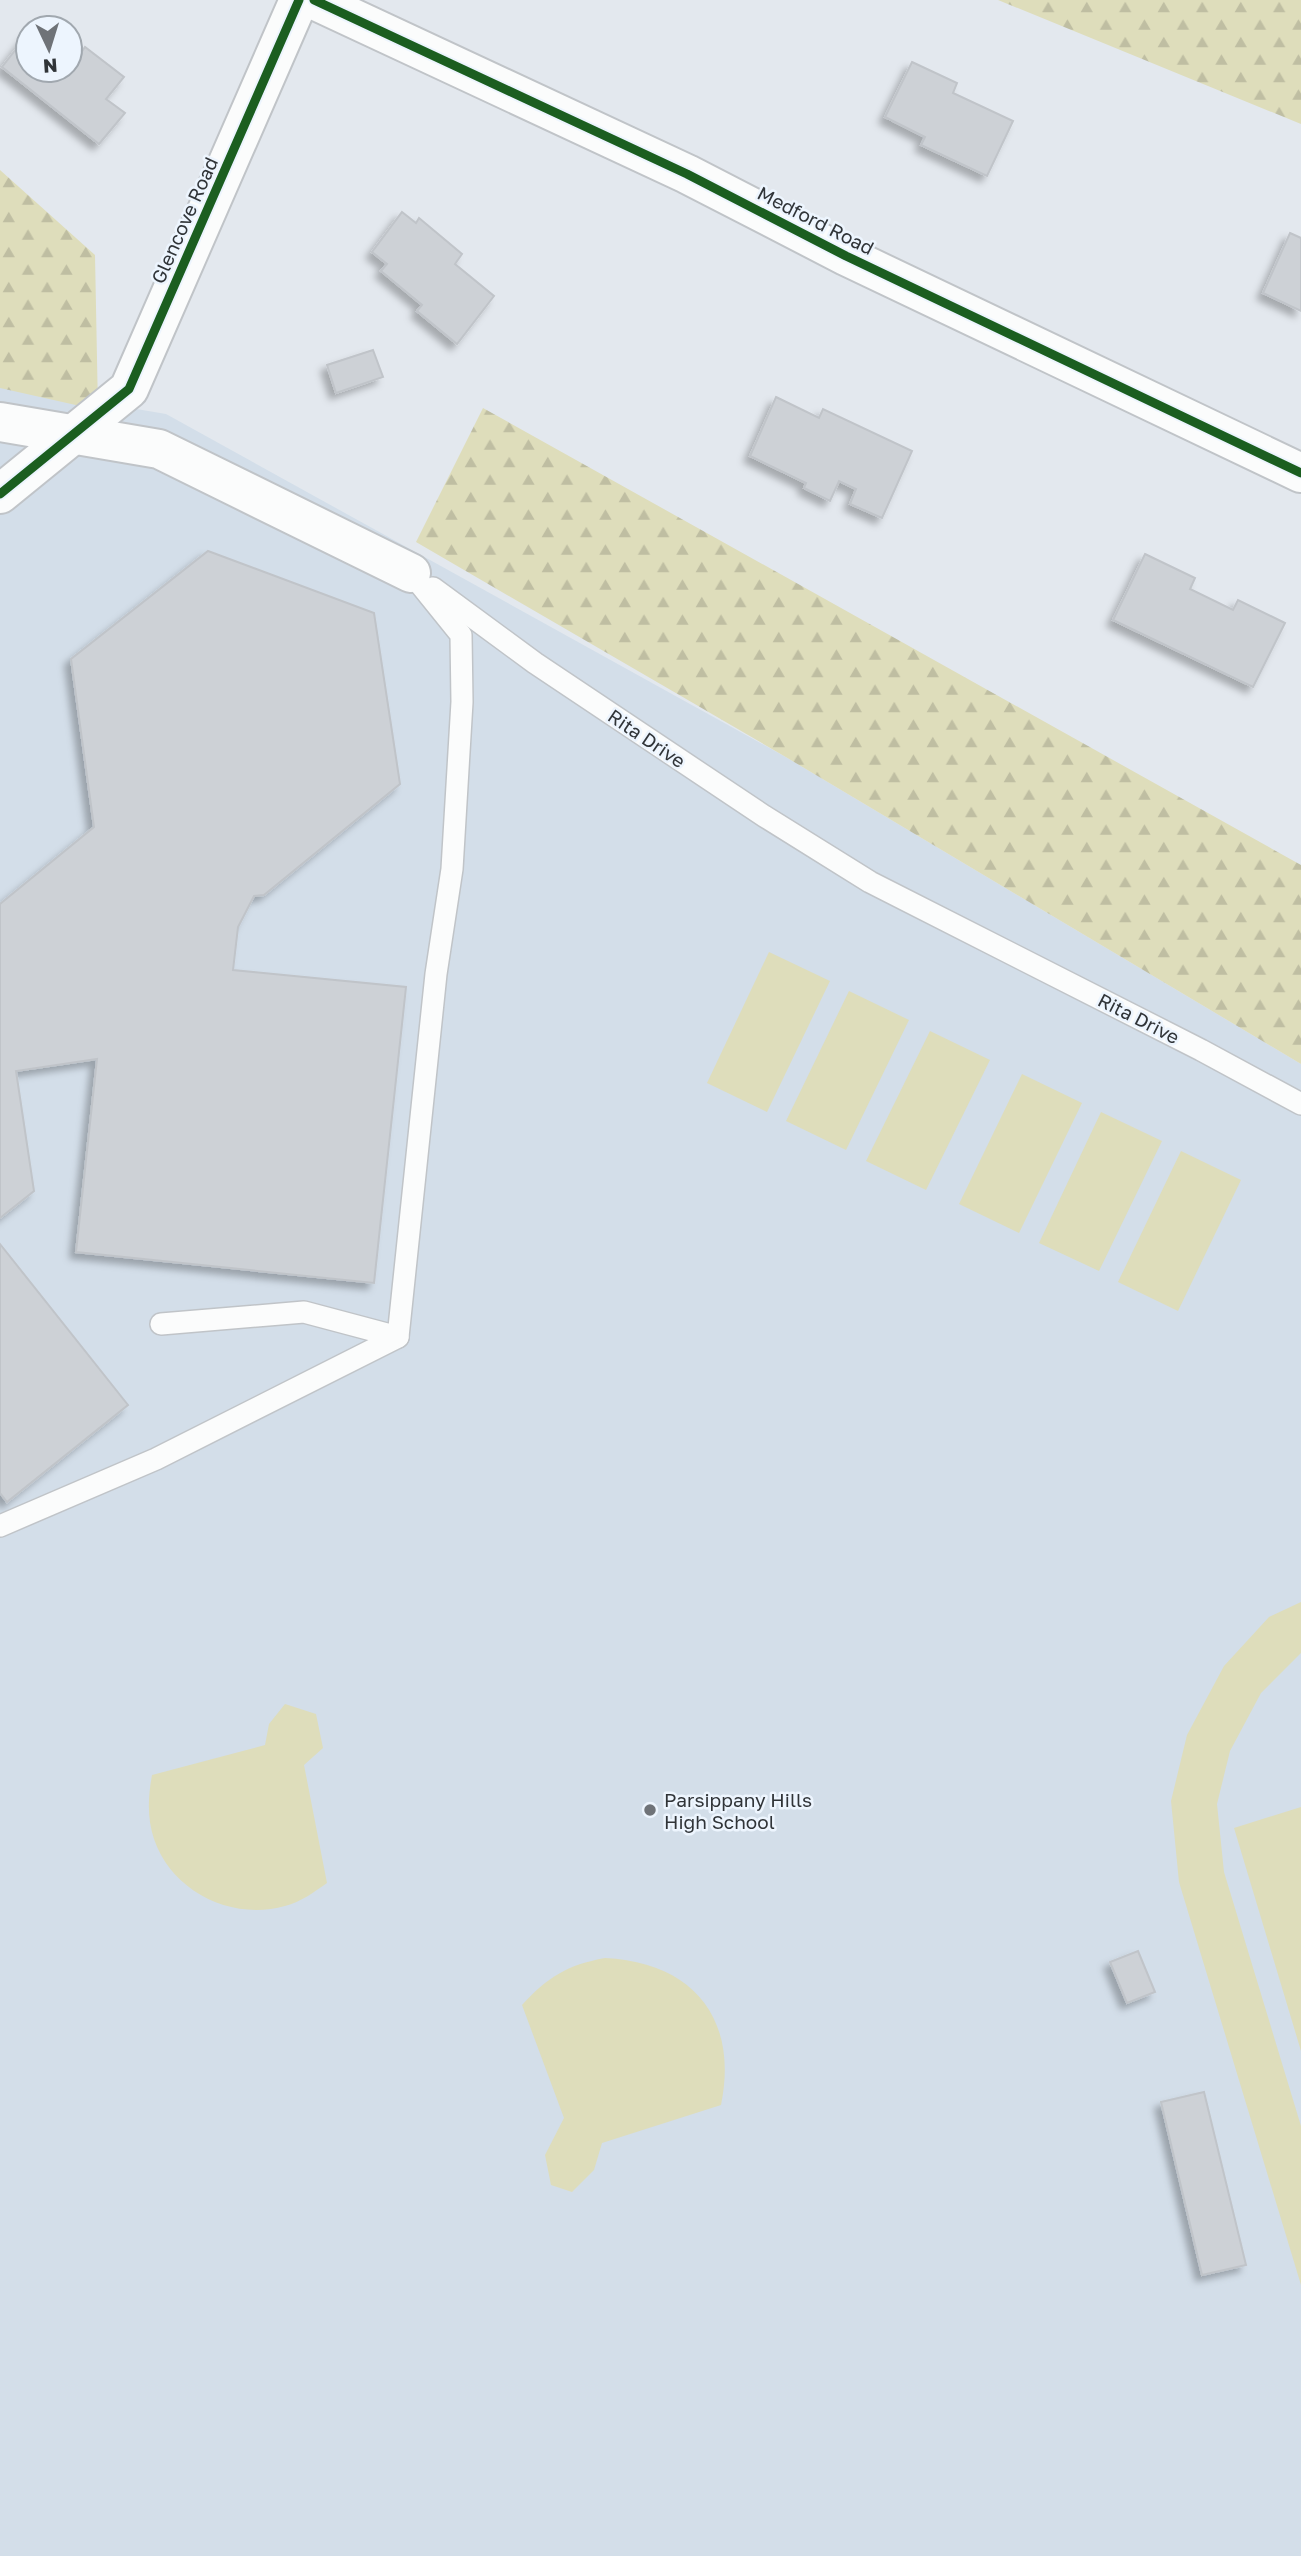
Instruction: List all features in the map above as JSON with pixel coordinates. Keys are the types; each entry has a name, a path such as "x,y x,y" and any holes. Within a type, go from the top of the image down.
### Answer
{"street":[{"name":"Glencove Road","path":"75,434 130,389 299,0"},
{"name":"Medford Road","path":"314,0 687,174 846,256 1301,472"},
{"path":"0,422 75,434"},
{"path":"0,494 75,434"},
{"name":"Rita Drive","path":"75,434 159,449 411,573"}],"lane":[{"name":"Rita Drive","path":"411,573 546,670 764,816 870,882 1202,1050 1301,1104"},
{"path":"398,1337 436,974 453,869 462,702 461,635 411,573"},
{"path":"161,1324 304,1312 398,1337"},
{"path":"0,1525 156,1459 398,1337"}],"shaded area":[{"name":"Parsippany Hills High School","path":"0,386 166,414 784,756 1301,1064 1301,2556 0,2556"}],"green space":[{"path":"998,0 1301,0 1301,124"},
{"path":"0,170 95,255 98,410 0,388"},
{"path":"483,408 1301,865 1301,1064 784,756 416,542"},
{"path":"769,952 830,981 767,1112 707,1083"},
{"path":"849,991 909,1020 846,1150 786,1121"},
{"path":"930,1031 990,1060 926,1190 866,1161"},
{"path":"1022,1074 1082,1103 1019,1233 959,1204"},
{"path":"1101,1112 1162,1141 1099,1271 1039,1243"},
{"path":"1181,1151 1241,1180 1178,1311 1118,1282"},
{"path":"1301,1602 1301,1653 1261,1693 1230,1751 1217,1804 1224,1872 1301,2126 1301,2285 1179,1882 1171,1801 1187,1735 1224,1666 1269,1617"},
{"path":"285,1704 316,1714 323,1748 304,1765 327,1883 285,1906 265,1910 225,1905 206,1898 189,1887 163,1858 150,1823 152,1775 265,1745 269,1724"},
{"path":"1301,1807 1301,2051 1234,1828"},
{"path":"605,1958 636,1962 662,1970 685,1983 702,2000 715,2021 723,2046 725,2074 721,2105 602,2143 594,2170 572,2192 551,2185 545,2155 564,2118 522,2005 559,1974 580,1964"}],"building":[{"path":"85,47 124,77 106,99 125,113 99,144 23,84 84,84"},
{"path":"14,52 14,77 2,67"},
{"path":"912,62 957,83 953,93 1013,121 987,176 921,145 925,137 885,117"},
{"path":"402,212 416,223 419,218 462,254 455,264 494,296 457,344 417,311 422,305 381,271 387,264 372,252"},
{"path":"1290,233 1301,238 1301,311 1263,293"},
{"path":"373,350 383,377 336,393 327,365"},
{"path":"776,397 819,418 823,409 912,451 882,518 850,504 856,489 839,481 830,501 804,488 806,483 750,456"},
{"path":"208,551 374,613 400,784 264,895 254,896 238,927 233,970 406,987 374,1283 76,1252 97,1059 16,1071 34,1191 0,1218 0,904 94,827 71,659"},
{"path":"1145,554 1195,578 1190,589 1233,610 1238,600 1285,623 1253,687 1113,620"},
{"path":"0,1244 128,1405 7,1502 0,1493"},
{"path":"1138,1951 1155,1992 1127,2003 1110,1962"},
{"path":"1204,2092 1246,2265 1202,2275 1161,2102"}],"cycle path":[{"path":"0,494 129,389 299,0"},
{"path":"314,0 687,174 846,256 1301,473"}],"place":[{"name":"Parsippany Hills High School","path":"650,1810"}]}
